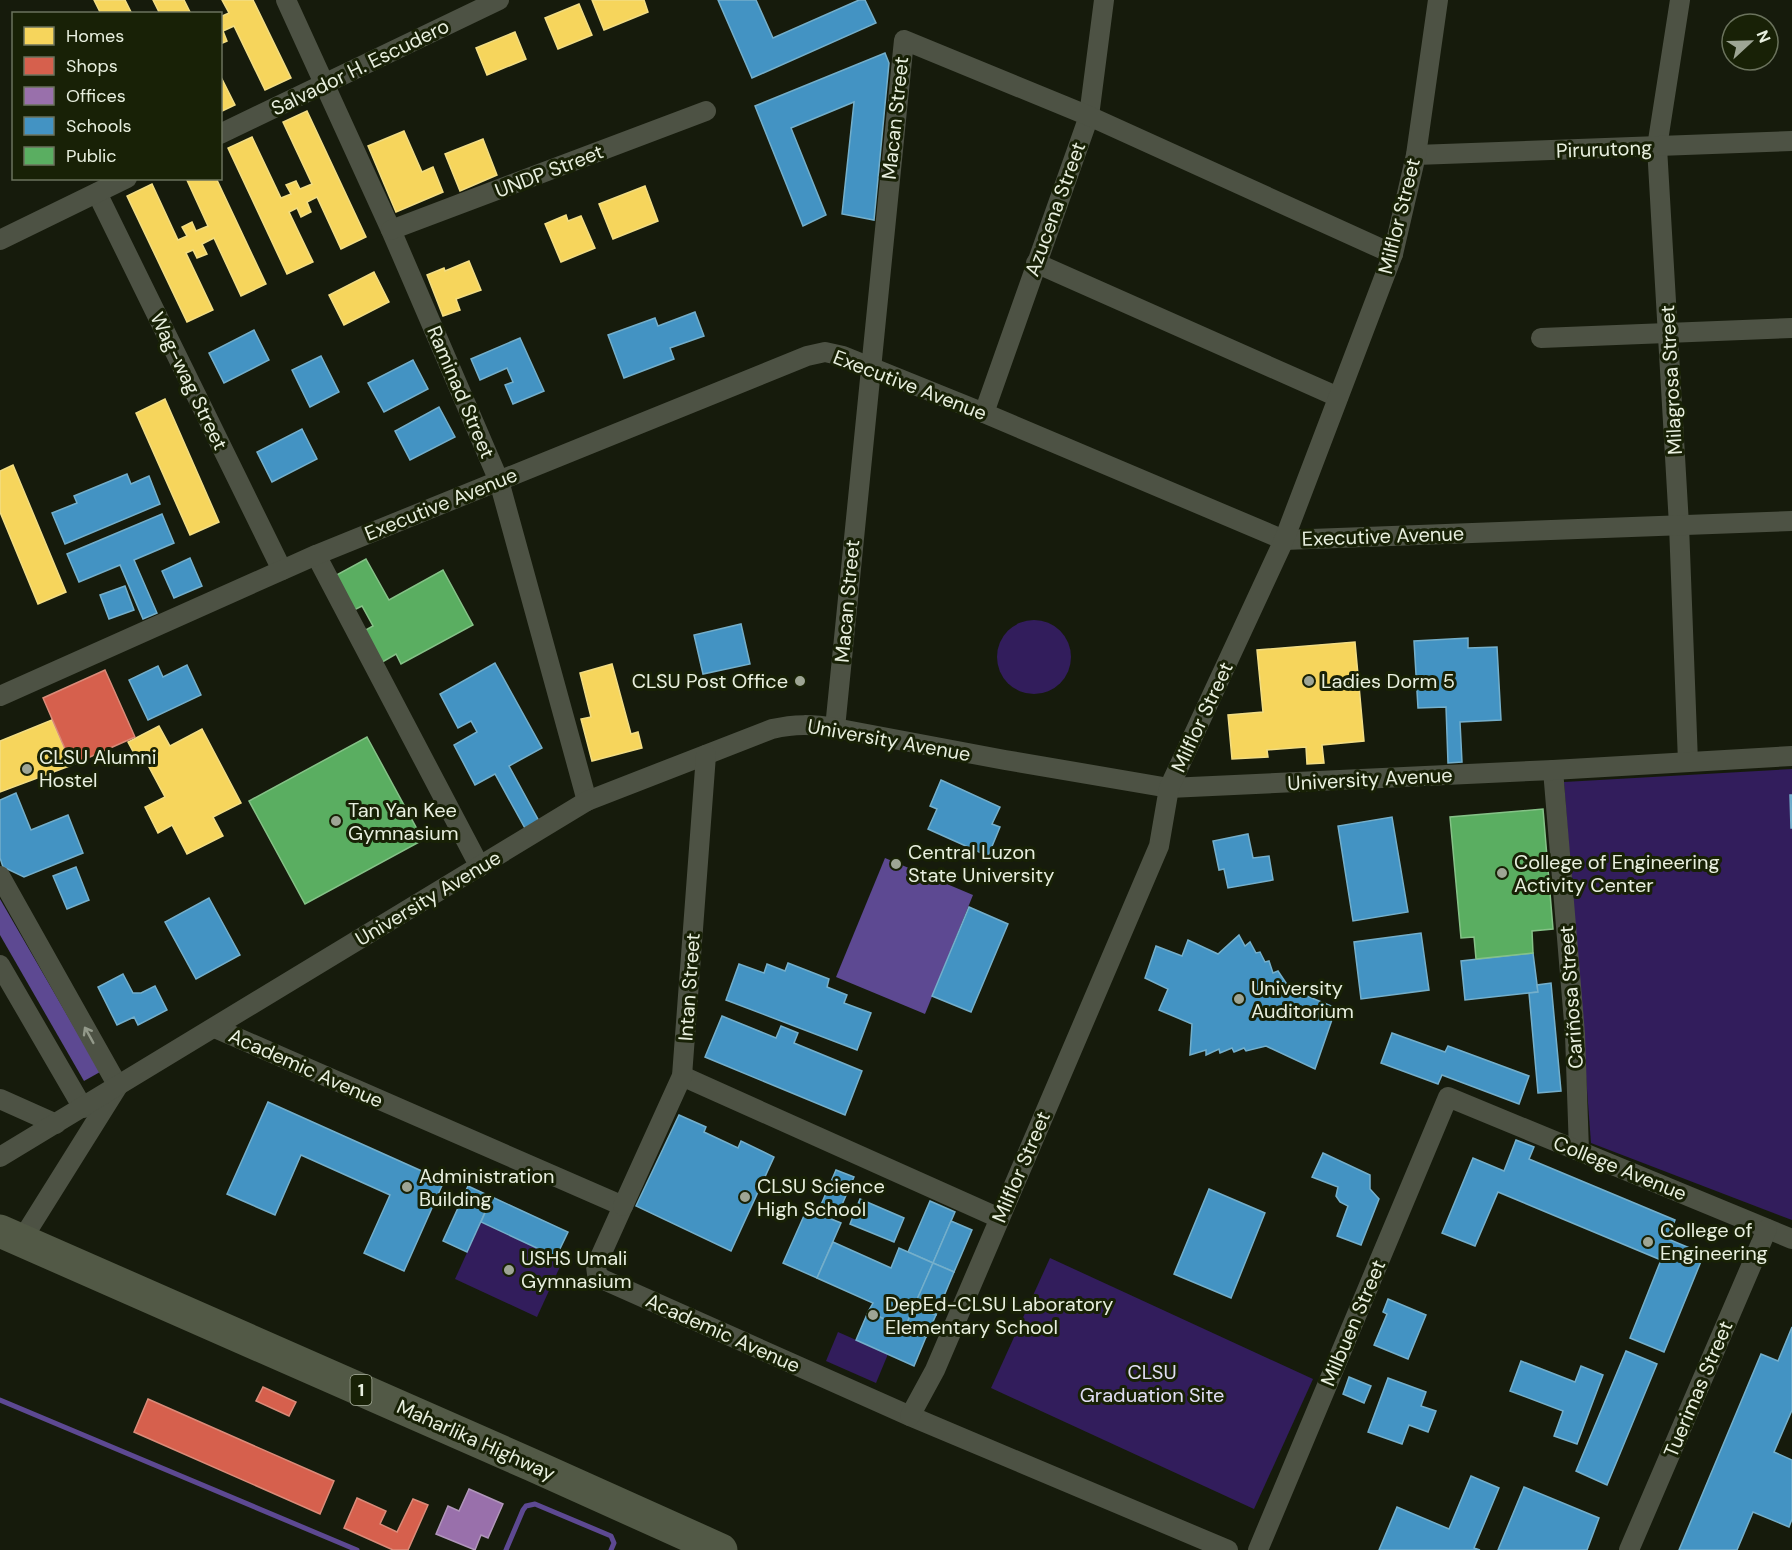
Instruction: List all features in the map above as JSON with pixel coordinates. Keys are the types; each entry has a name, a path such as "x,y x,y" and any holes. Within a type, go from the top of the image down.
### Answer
{"highway":[{"name":"Maharlika Highway","path":"11,1236 532,1464 721,1550"}],"street":[{"name":"Raminad Street","path":"286,0 391,230 499,481 586,801"},
{"name":"Salvador H. Escudero","path":"222,133 499,0"},
{"name":"Azucena Street","path":"984,413 1089,116 1104,0"},
{"name":"Milflor Street","path":"910,1416 935,1370 1159,846 1169,788 1284,540 1393,254 1416,155 1438,0"},
{"name":"Milagrosa Street","path":"1680,0 1657,147 1679,525 1688,762"},
{"name":"Macan Street","path":"835,728 904,40 1089,116 1393,254"},
{"name":"UNDP Street","path":"391,230 706,111"},
{"name":"Pirurutong","path":"1416,155 1792,141"},
{"path":"0,240 123,180"},
{"name":"Wag-wag Street","path":"97,193 282,570"},
{"path":"1036,263 1338,398"},
{"path":"1541,338 1792,328"},
{"name":"Executive Avenue","path":"0,696 316,555 816,353 833,353 870,366 1284,540 1792,521"},
{"path":"316,555 480,867"},
{"name":"University Avenue","path":"0,1157 586,801 772,729 788,725 810,724 835,728 1169,788 1792,756"},
{"name":"Intan Street","path":"622,1206 682,1076 706,755"},
{"name":"Cariñosa Street","path":"1553,770 1575,1034 1579,1151"},
{"path":"0,876 118,1086 11,1236"},
{"path":"0,965 83,1108"},
{"name":"Academic Avenue","path":"215,1028 622,1206 596,1266 598,1277 910,1416 1228,1550"},
{"path":"682,1076 999,1218"},
{"name":"College Avenue","path":"1448,1097 1792,1239"},
{"name":"Milbuen Street","path":"1258,1550 1448,1097"},
{"path":"0,1099 57,1124"},
{"name":"Tuerimas Street","path":"1629,1550 1767,1229"}],"green space":[{"path":"1034,620 1055,626 1065,636 1071,657 1065,678 1055,688 1034,694 1013,688 1003,678 997,657 1003,636 1013,626"},
{"path":"1792,769 1792,1220 1591,1143 1564,782"},
{"name":"USHS Umali Gymnasium","path":"481,1222 563,1260 537,1317 455,1279"},
{"name":"CLSU Graduation Site","path":"1050,1258 1313,1379 1254,1509 991,1388"},
{"path":"838,1332 888,1354 876,1383 826,1361"}],"shaded area":[{"path":"885,858 973,895 925,1014 836,977"},
{"path":"0,899 100,1072 84,1081 0,935"}],"building: Homes":[{"path":"94,0 125,0 131,12 100,12"},
{"path":"153,0 184,0 190,12 159,12"},
{"path":"222,0 253,0 291,78 265,90 234,26 223,31 227,41 222,43 222,16 229,13"},
{"path":"592,0 644,0 648,12 604,30"},
{"path":"579,4 592,35 558,49 545,18"},
{"path":"515,32 526,59 487,75 476,48"},
{"path":"222,79 235,105 222,111"},
{"path":"307,111 366,237 341,249 317,197 307,202 311,212 301,217 297,208 289,212 313,262 287,274 228,148 252,137 281,198 291,194 286,185 296,181 300,189 312,184 283,122"},
{"path":"404,131 422,172 433,167 443,192 396,212 368,146"},
{"path":"483,139 497,175 460,191 445,154"},
{"path":"187,180 217,180 266,284 241,296 214,238 202,244 207,254 197,258 193,250 186,253 213,310 187,322 127,196 152,184 178,240 187,236 182,227 192,222 196,231 208,226"},
{"path":"645,186 658,221 613,239 599,204"},
{"path":"566,215 568,221 581,216 595,248 561,262 545,224"},
{"path":"469,261 481,290 456,299 460,310 443,316 427,275 444,268 445,271"},
{"path":"374,272 389,302 344,325 329,295"},
{"path":"165,399 219,522 190,535 136,413"},
{"path":"13,465 66,592 38,604 0,512 0,471"},
{"name":"Ladies Dorm 5","path":"1355,642 1364,741 1322,745 1324,763 1307,764 1306,747 1267,750 1268,757 1232,759 1228,715 1263,712 1257,650"},
{"path":"612,664 631,734 638,732 642,748 592,761 581,719 591,717 580,673"},
{"path":"52,720 72,765 0,792 0,741"},
{"path":"159,726 170,746 202,729 241,803 213,817 223,836 187,854 172,825 158,833 145,807 165,797 142,754 136,757 128,742"}],"building: Shops":[{"path":"105,670 135,737 72,765 43,698"},
{"path":"263,1387 296,1402 289,1416 256,1401"},
{"path":"148,1399 334,1481 320,1514 134,1432"},
{"path":"357,1498 386,1511 380,1524 397,1532 413,1499 428,1505 408,1550 393,1550 344,1528"}],"building: Offices":[{"path":"469,1489 503,1504 488,1538 481,1535 475,1550 436,1534 448,1506 459,1511"}],"building: Schools":[{"path":"718,0 756,0 773,38 859,0 865,0 876,23 752,78"},
{"path":"885,53 889,63 874,220 842,214 854,102 791,128 826,215 803,226 755,106"},
{"path":"695,312 704,336 670,348 674,359 624,378 608,335 655,318 658,326"},
{"path":"254,330 269,360 224,383 209,353"},
{"path":"520,338 544,391 513,404 505,385 513,382 507,368 480,380 471,359"},
{"path":"321,356 339,392 310,407 292,370"},
{"path":"413,360 428,389 384,412 368,383"},
{"path":"439,407 455,437 410,460 395,431"},
{"path":"302,429 317,459 272,482 257,452"},
{"path":"127,474 131,484 149,476 160,504 65,544 52,513 77,503 74,496"},
{"path":"162,514 174,543 134,560 157,613 143,619 120,565 79,582 67,554"},
{"path":"190,558 202,586 174,598 162,571"},
{"path":"125,586 134,610 109,619 100,595"},
{"path":"741,624 750,664 703,674 694,635"},
{"path":"1468,638 1468,648 1497,647 1501,720 1460,722 1462,762 1448,763 1446,707 1418,708 1414,641"},
{"path":"495,663 542,748 509,766 540,823 526,830 495,774 475,785 454,745 477,732 471,721 458,728 440,694"},
{"path":"187,665 201,695 148,720 129,680 158,666 163,677"},
{"path":"941,780 1000,807 992,824 1000,827 988,856 928,829 937,809 930,806"},
{"path":"16,793 31,830 68,815 83,853 24,877 3,867 0,858 0,800"},
{"path":"1790,795 1792,795 1792,828 1791,828"},
{"path":"1392,817 1408,912 1353,921 1338,826"},
{"path":"1248,834 1253,858 1269,856 1273,880 1228,888 1224,869 1219,870 1213,841"},
{"path":"76,867 89,900 67,909 53,876"},
{"path":"209,898 240,955 196,979 165,922"},
{"path":"969,907 1008,924 971,1012 932,996"},
{"path":"1421,933 1429,990 1361,999 1354,942"},
{"name":"University Auditorium","path":"1239,935 1245,946 1250,942 1256,953 1260,952 1265,962 1269,961 1273,973 1278,971 1290,989 1336,1008 1315,1069 1266,1046 1246,1051 1244,1048 1234,1052 1232,1048 1220,1053 1219,1049 1206,1055 1206,1050 1190,1055 1192,1024 1159,1010 1168,989 1145,978 1156,946 1182,956 1188,940 1218,954"},
{"path":"1533,953 1538,992 1465,1000 1461,961"},
{"path":"788,963 829,979 827,987 847,995 844,1003 871,1013 857,1050 726,1000 739,964 764,973 767,964 785,971"},
{"path":"123,974 133,993 141,993 155,986 167,1010 138,1025 134,1017 117,1025 98,987"},
{"path":"1551,983 1561,1091 1538,1093 1529,993 1538,992 1537,985"},
{"path":"722,1016 776,1038 781,1026 798,1033 794,1043 862,1071 845,1115 705,1057"},
{"path":"1392,1033 1445,1052 1448,1046 1529,1076 1519,1104 1442,1075 1438,1084 1381,1063"},
{"name":"Administration Building","path":"268,1102 444,1181 404,1271 364,1253 390,1195 301,1155 275,1215 227,1194"},
{"path":"679,1115 706,1127 704,1132 738,1148 741,1141 774,1157 731,1251 636,1206"},
{"name":"College of Engineering","path":"1516,1140 1534,1147 1529,1159 1675,1220 1668,1239 1704,1254 1664,1352 1630,1338 1661,1260 1498,1192 1475,1246 1442,1233 1473,1158 1504,1171"},
{"path":"1323,1153 1370,1175 1370,1189 1379,1199 1361,1245 1337,1236 1348,1206 1340,1202 1336,1196 1338,1187 1312,1177"},
{"path":"836,1170 854,1177 838,1214 820,1207"},
{"path":"468,1186 492,1197 467,1252 443,1241"},
{"path":"1209,1189 1265,1213 1231,1298 1174,1274"},
{"path":"492,1197 568,1232 556,1257 481,1222"},
{"path":"860,1199 904,1218 894,1242 850,1224"},
{"path":"930,1201 955,1212 933,1263 908,1252"},
{"path":"807,1209 841,1223 817,1278 783,1263"},
{"path":"951,1221 972,1230 954,1272 933,1263"},
{"path":"833,1242 891,1268 899,1248 933,1263 905,1328 868,1312 873,1303 817,1278"},
{"path":"933,1263 954,1272 936,1315 914,1306"},
{"path":"1388,1299 1426,1315 1408,1359 1374,1345 1387,1314 1383,1312"},
{"path":"914,1306 936,1315 926,1337 905,1328"},
{"path":"868,1312 926,1337 914,1366 856,1340"},
{"path":"1792,1327 1792,1410 1774,1452 1792,1460 1792,1519 1789,1527 1753,1512 1737,1550 1679,1550 1761,1354 1778,1361"},
{"path":"1626,1351 1657,1364 1607,1485 1576,1471"},
{"path":"1521,1361 1575,1382 1581,1366 1603,1375 1577,1444 1554,1436 1563,1411 1510,1391"},
{"path":"1349,1377 1371,1386 1364,1403 1343,1394"},
{"path":"1388,1378 1426,1392 1421,1406 1436,1411 1428,1432 1409,1425 1402,1444 1368,1432"},
{"path":"1471,1476 1499,1488 1474,1548 1480,1550 1379,1550 1397,1507 1449,1529"},
{"path":"1524,1487 1599,1518 1587,1550 1498,1550"}],"building: Public":[{"path":"366,559 389,600 443,570 473,625 401,664 396,654 379,664 362,632 373,626 362,606 350,612 331,578"},
{"name":"Tan Yan Kee Gymnasium","path":"367,737 423,840 305,904 249,801"},
{"name":"College of Engineering Activity Center","path":"1543,809 1553,929 1532,931 1533,953 1476,959 1474,937 1461,938 1450,817"}],"waterway":[{"path":"0,1400 357,1550"},
{"path":"506,1550 523,1510 526,1506 535,1504 611,1536 614,1543 611,1550"}],"place":[{"name":"CLSU Post Office","path":"800,681"},
{"name":"Ladies Dorm 5","path":"1309,681"},
{"name":"CLSU Alumni Hostel","path":"27,769"},
{"name":"Tan Yan Kee Gymnasium","path":"336,821"},
{"name":"Central Luzon State University","path":"896,864"},
{"name":"College of Engineering Activity Center","path":"1502,873"},
{"name":"University Auditorium","path":"1239,999"},
{"name":"Administration Building","path":"407,1187"},
{"name":"CLSU Science High School","path":"745,1197"},
{"name":"College of Engineering","path":"1648,1242"},
{"name":"USHS Umali Gymnasium","path":"509,1270"},
{"name":"DepEd-CLSU Laboratory Elementary School","path":"873,1315"}]}
